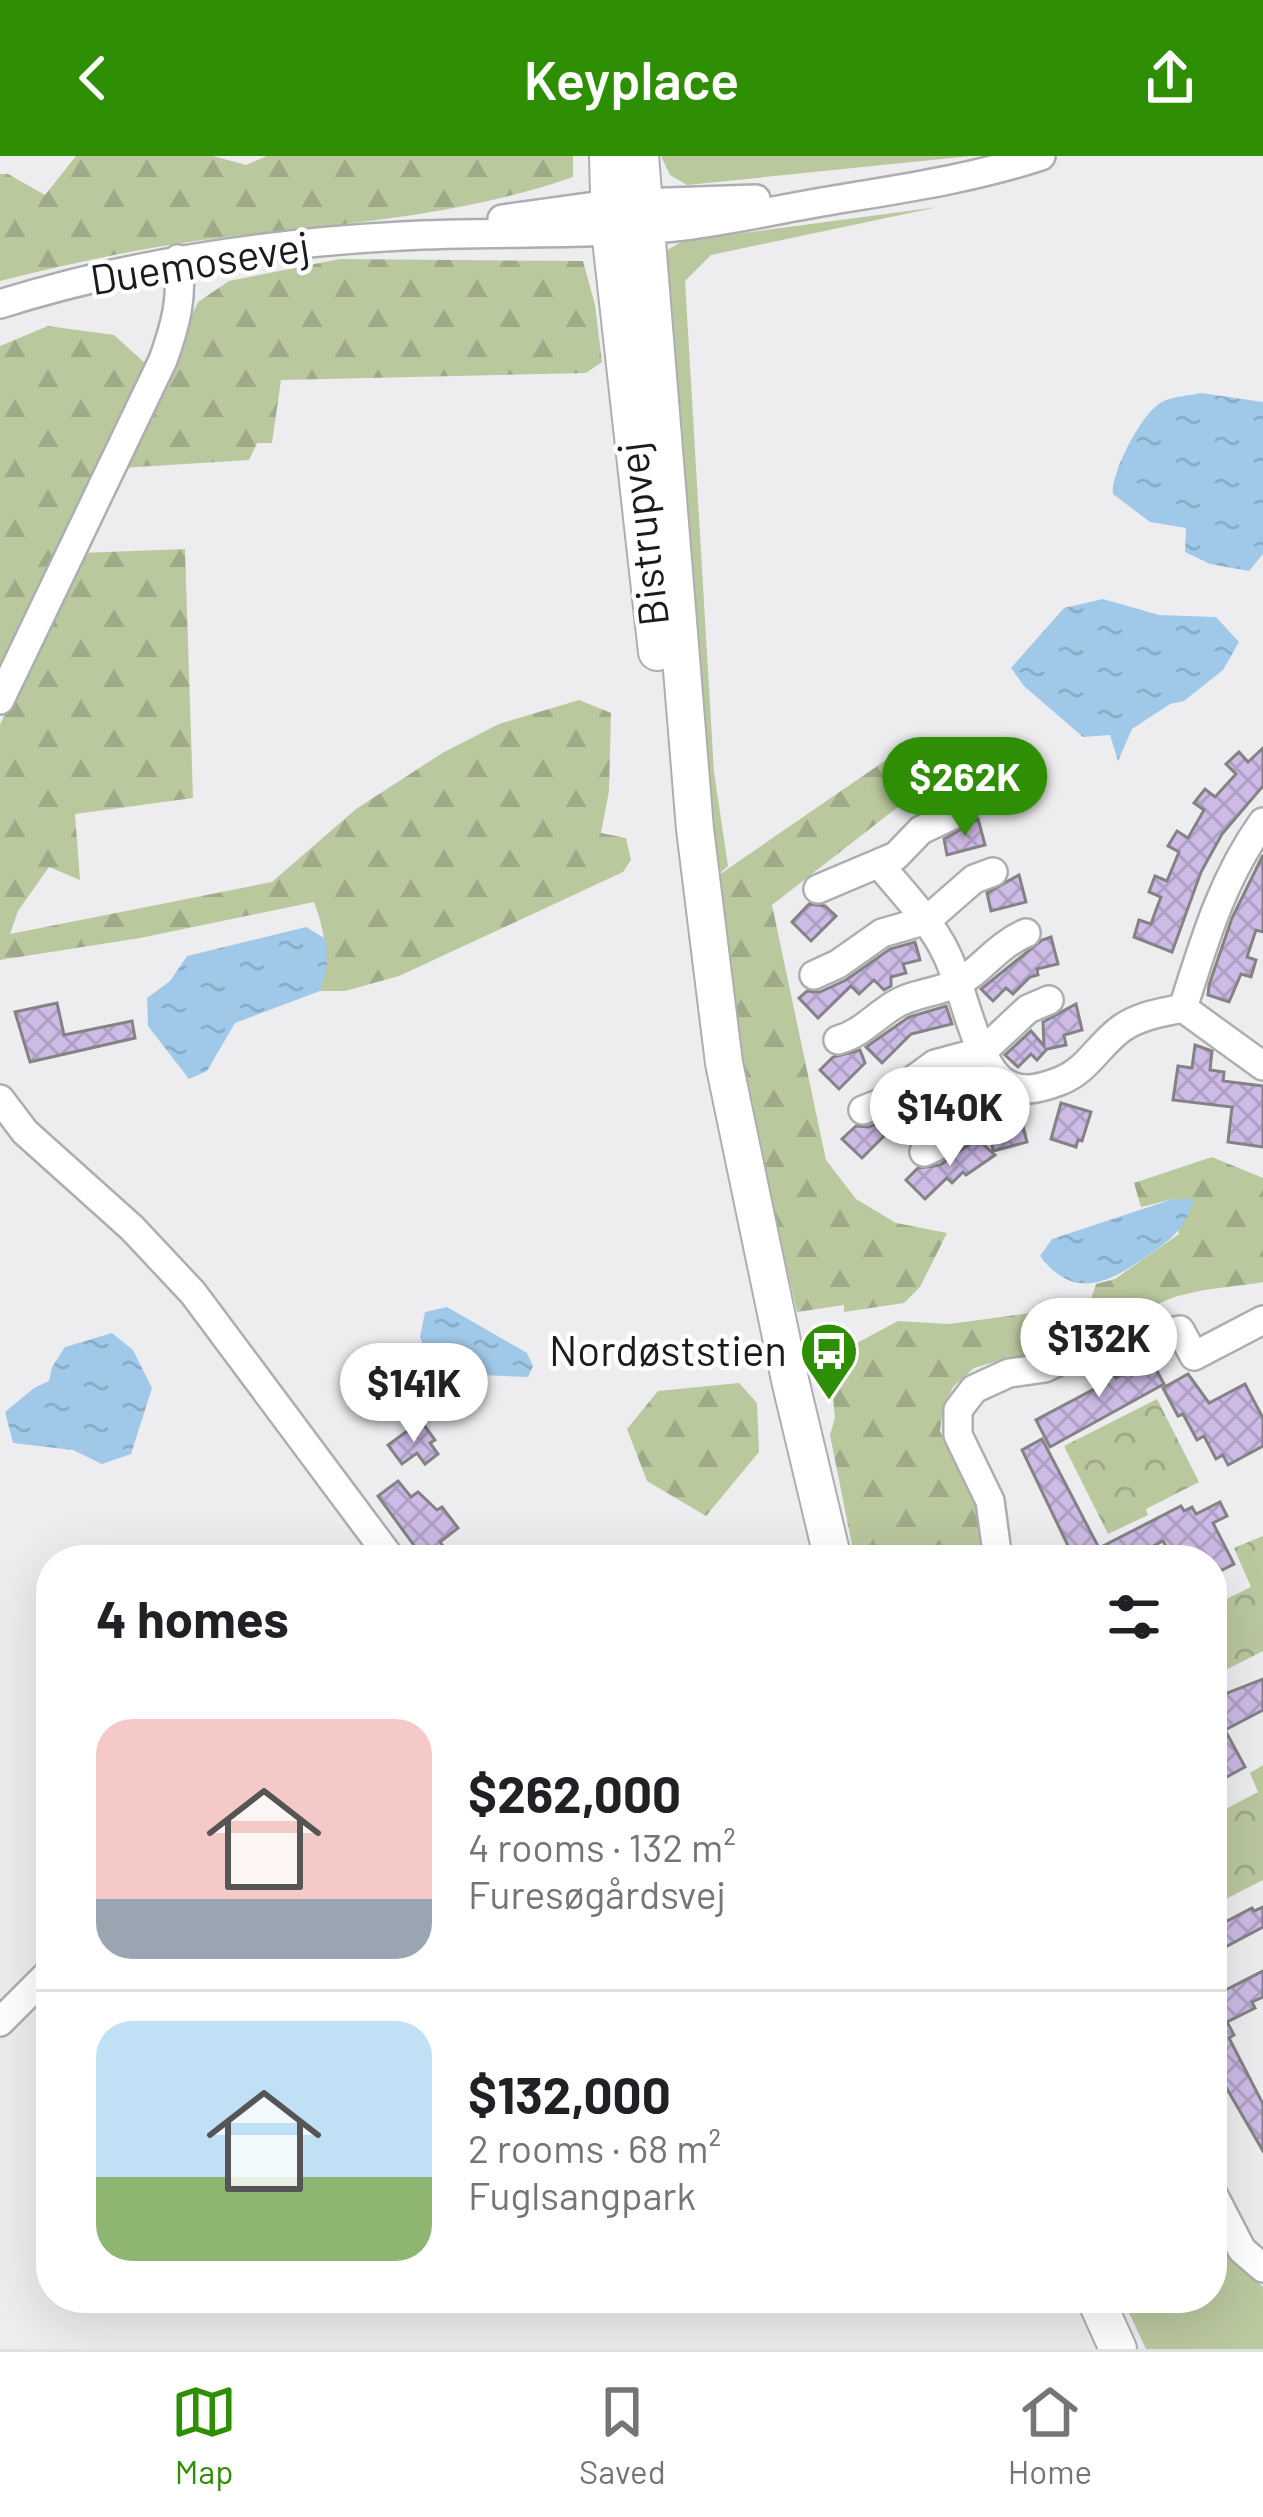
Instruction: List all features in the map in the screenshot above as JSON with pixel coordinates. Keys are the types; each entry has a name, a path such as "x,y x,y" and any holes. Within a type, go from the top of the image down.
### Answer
{"main road":[{"name":"Bistrupvej","path":"608,156 626,216 703,910 728,1085 829,1545"},
{"name":"Bistrupvej","path":"626,216 640,156"},
{"path":"1102,2313 1118,2349"}],"street":[{"name":"Duemosevej","path":"0,304 178,259 278,245 626,216 687,225 998,170 1041,156"},
{"path":"0,700 163,360 182,294 178,259"},
{"path":"818,889 880,865 921,830 953,815"},
{"path":"1183,1008 1218,901 1238,856 1263,822"},
{"path":"880,865 926,920 959,983 996,1076 1014,1088 1038,1089 1067,1078 1092,1060 1120,1029 1148,1014 1183,1008 1263,1066"},
{"path":"814,975 882,933 926,920 974,879 993,872"},
{"path":"838,1040 861,1034 892,1006 913,996 959,983 1003,943 1026,933"},
{"path":"863,1110 883,1102 935,1064 983,1051 1028,1010 1049,1000"},
{"path":"924,1152 946,1144 974,1119 1001,1108 1014,1088"},
{"path":"0,1099 25,1132 131,1228 193,1293 381,1545"},
{"path":"996,1545 990,1501 958,1435 958,1410 974,1389 1009,1373 1045,1368 1086,1347 1180,1330 1194,1355 1263,1320"},
{"path":"0,2022 36,1986"},
{"path":"1227,2221 1242,2250 1263,2269"}],"green space":[{"path":"76,156 213,156 246,165 267,156 573,156 573,177 442,210 163,246 0,281 0,174 45,195"},
{"path":"661,156 971,156 687,185 670,175"},
{"path":"938,207 711,255 685,281 714,772 728,866 713,879 662,253 683,241"},
{"path":"340,259 583,261 595,305 602,362 586,373 281,380 272,443 257,443 249,460 121,468 198,302 229,281"},
{"path":"48,326 114,335 147,365 0,678 0,346"},
{"path":"185,549 193,798 75,814 80,880 49,867 18,911 10,934 272,882 356,809 444,752 499,724 579,700 611,713 609,791 601,833 626,838 631,860 623,872 399,976 345,991 320,991 325,946 314,902 140,938 0,960 0,725 48,612 81,553"},
{"path":"918,738 948,768 772,905 826,1160 856,1199 896,1223 947,1233 920,1287 904,1303 844,1312 844,1305 797,1312 739,1042 713,879"},
{"path":"1212,1157 1263,1178 1263,1282 1173,1298 1143,1314 1131,1327 1080,1333 1038,1357 974,1368 953,1387 940,1431 978,1509 982,1545 852,1545 830,1435 835,1418 829,1358 898,1321 949,1324 1038,1312 1087,1311 1096,1284 1115,1279 1179,1234 1173,1199 1141,1207 1134,1183"},
{"path":"739,1383 757,1403 759,1452 706,1516 647,1481 627,1429 658,1391"},
{"path":"1157,1399 1199,1482 1108,1534 1064,1446"},
{"path":"1263,1536 1263,1651 1227,1669 1227,1599 1251,1587 1234,1548"},
{"path":"1263,1765 1263,1880 1227,1898 1227,1808 1258,1792 1250,1773"},
{"path":"1227,2254 1263,2287 1263,2349 1146,2349 1129,2313 1227,2313"}],"water":[{"path":"1201,393 1263,402 1263,554 1249,571 1210,564 1185,552 1186,528 1150,522 1113,494 1122,458 1154,408 1166,400"},
{"path":"1103,599 1159,615 1216,617 1239,642 1223,670 1184,701 1170,704 1132,729 1118,761 1110,735 1083,737 1024,686 1011,668 1064,608"},
{"path":"306,927 326,939 327,966 320,991 235,1023 207,1071 189,1079 148,1026 147,998 170,981 187,956"},
{"path":"1173,1199 1194,1199 1176,1232 1133,1266 1105,1280 1079,1283 1066,1279 1040,1256 1052,1239"},
{"path":"447,1307 527,1353 533,1366 528,1377 456,1374 431,1363 420,1337 425,1312"},
{"path":"112,1333 133,1350 152,1388 131,1454 102,1464 73,1450 13,1443 5,1412 49,1381 65,1347"}],"building":[{"path":"1263,748 1263,786 1222,834 1201,872 1172,952 1134,937 1139,920 1151,924 1161,897 1149,892 1155,876 1167,881 1179,852 1168,846 1177,831 1188,838 1204,810 1194,803 1205,789 1215,797 1236,774 1226,764 1239,752 1248,762"},
{"path":"978,819 985,845 947,855 944,839"},
{"path":"1263,855 1263,932 1256,930 1247,957 1256,960 1251,977 1241,974 1229,1002 1208,995 1209,985 1232,918"},
{"path":"1019,875 1026,902 991,911 987,893"},
{"path":"809,904 825,906 836,916 811,941 792,922"},
{"path":"1051,937 1058,964 1037,969 1038,975 1013,994 1006,988 993,1001 981,989 1042,940"},
{"path":"915,942 920,960 903,964 906,973 891,977 891,986 884,990 874,980 859,994 851,986 818,1018 799,998 807,991 820,992 846,980 890,949"},
{"path":"57,1003 64,1035 132,1021 135,1038 30,1062 15,1012"},
{"path":"1076,1004 1082,1030 1064,1035 1066,1045 1047,1049 1037,1060 1031,1054 1018,1067 1005,1055 1031,1031 1044,1046 1043,1022"},
{"path":"946,1006 952,1024 911,1034 882,1063 866,1047 909,1017"},
{"path":"1195,1045 1212,1051 1210,1070 1224,1072 1223,1081 1263,1086 1263,1147 1228,1142 1232,1107 1173,1100 1178,1066 1192,1068"},
{"path":"860,1050 865,1063 839,1089 820,1070 833,1057"},
{"path":"925,1094 935,1103 912,1135 898,1122 862,1158 842,1139 856,1126 869,1127 893,1117"},
{"path":"1061,1103 1091,1112 1076,1147 1051,1139"},
{"path":"1020,1115 1027,1142 993,1151 990,1131"},
{"path":"977,1139 995,1155 952,1183 947,1178 925,1199 906,1180 918,1168 940,1165"},
{"path":"1151,1360 1164,1384 1050,1447 1036,1420 1096,1388 1086,1367 1107,1361 1116,1378"},
{"path":"1188,1374 1209,1403 1245,1384 1263,1418 1263,1446 1228,1465 1223,1455 1216,1459 1204,1436 1197,1440 1183,1414 1178,1416 1163,1388"},
{"path":"421,1421 435,1440 430,1443 438,1454 425,1464 417,1453 402,1464 388,1445"},
{"path":"1042,1439 1097,1545 1068,1545 1022,1450"},
{"path":"398,1481 411,1497 418,1492 437,1510 442,1507 458,1528 440,1542 442,1545 414,1545 378,1496"},
{"path":"1220,1502 1227,1516 1213,1523 1224,1545 1165,1545 1163,1541 1105,1545 1181,1506 1184,1511 1192,1507 1196,1514"},
{"path":"1263,1679 1263,1710 1227,1729 1227,1693"},
{"path":"1227,1734 1245,1767 1227,1777"},
{"path":"1263,1907 1263,1927 1227,1946 1227,1921"},
{"path":"1263,1971 1263,1997 1252,2002 1255,2008 1227,2022 1227,1989"},
{"path":"1227,2022 1234,2035 1229,2038 1263,2104 1263,2151 1227,2089"}],"place":[{"name":"Nordøststien","path":"829,1402"}]}
